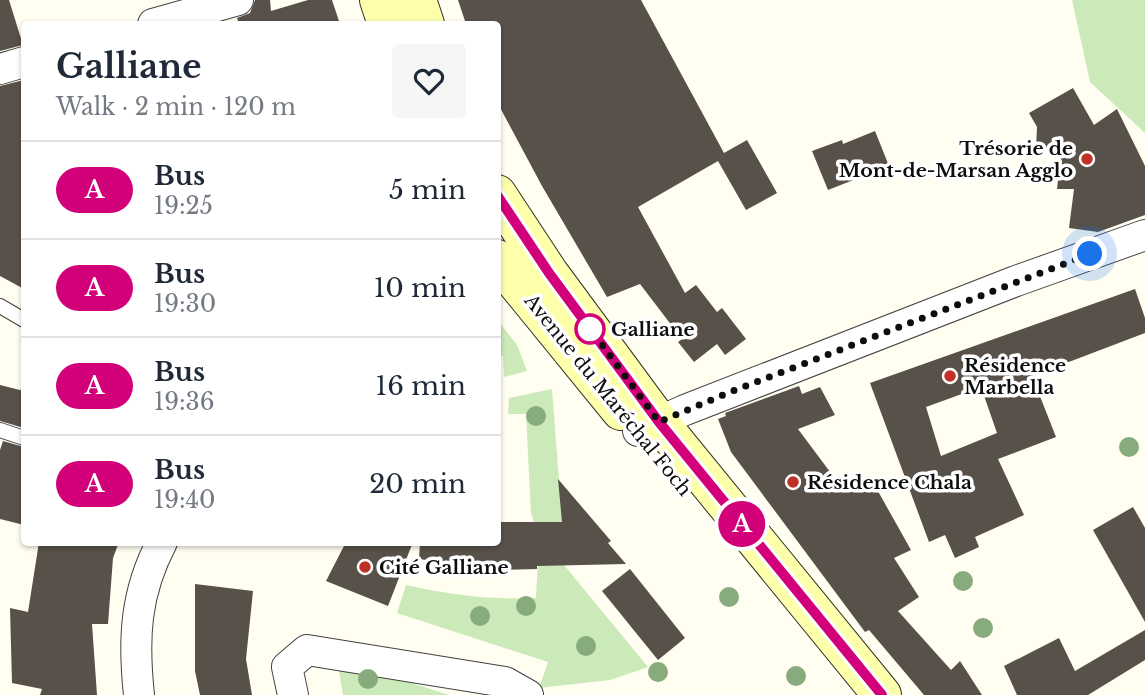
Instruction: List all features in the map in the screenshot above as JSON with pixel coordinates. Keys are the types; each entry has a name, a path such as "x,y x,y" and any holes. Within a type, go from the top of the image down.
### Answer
{"main road":[{"path":"379,0 386,21"},
{"path":"417,0 424,21"},
{"name":"Avenue du Maréchal Foch","path":"501,200 648,426 851,695"},
{"name":"Avenue du Maréchal Foch","path":"501,262 648,426 882,695"}],"street":[{"path":"164,21 238,0"},
{"path":"0,69 21,63"},
{"path":"648,426 990,291 1145,235"},
{"path":"139,695 136,661 140,597 160,546"},
{"path":"293,695 287,667 307,650 505,682 528,695"}],"lane":[{"path":"0,306 21,318"},
{"path":"0,430 21,437"}],"green space":[{"path":"1072,0 1145,0 1145,133 1090,82"},
{"path":"501,324 517,345 527,371 504,377"},
{"path":"552,389 563,532 550,548 648,667 610,680 539,688 548,662 397,613 406,585 471,596 536,598 538,544 531,514 526,414 508,414 509,398"},
{"path":"337,659 449,695 343,695"}],"building":[{"path":"0,0 9,0 21,46 0,51"},
{"path":"255,0 270,0 271,11 308,0 332,0 339,21 238,21 237,18 250,13"},
{"path":"458,0 641,0 724,153 747,140 777,193 746,210 718,161 638,207 685,293 696,285 717,312 722,308 746,339 725,355 717,344 694,362 678,342 682,339 640,284 607,297 501,109 501,21 465,21"},
{"path":"21,81 21,287 0,276 0,86"},
{"name":"Trésorie de Mont-de-Marsan Agglo","path":"1073,88 1094,125 1117,109 1145,166 1145,215 1098,232 1069,228 1074,189 1057,189 1061,152 1036,149 1037,127 1029,113"},
{"path":"875,131 889,166 828,190 812,151 842,140 843,144"},
{"path":"1135,289 1145,318 1145,333 1032,376 1056,437 998,459 1024,515 975,537 979,547 955,558 945,535 929,542 870,383","holes":["981,387 997,433 941,456 926,407"]},
{"path":"0,385 21,390 21,427 0,421"},
{"path":"799,386 802,394 820,387 835,415 798,429 842,488 870,477 911,550 894,558 919,597 898,611 951,670 960,661 982,695 924,695 869,630 865,632 731,452 718,419 726,416 725,413"},
{"path":"3,441 21,446 21,524 0,519 0,450"},
{"path":"558,479 611,541 608,543 626,564 537,566 537,569 501,570 419,559 420,546 501,546 501,522 562,522"},
{"path":"1133,507 1145,528 1145,622 1093,530"},
{"path":"38,546 118,546 113,558 108,624 92,624 97,695 40,695 42,689 12,683 10,608 28,612"},
{"path":"344,546 411,546 388,606 326,581"},
{"path":"630,569 685,638 658,660 602,591"},
{"path":"195,584 253,591 246,659 252,695 200,695 195,671"},
{"path":"1145,630 1145,660 1088,695 1017,695 1004,666 1059,638 1075,671"}],"bus line":[{"name":"A","path":"501,201 549,273 659,422 882,695"}],"place":[{"name":"Trésorie de Mont-de-Marsan Agglo","path":"1087,159"},
{"name":"Galliane","path":"590,329"},
{"name":"Résidence Marbella","path":"950,376"},
{"name":"Résidence Chala","path":"793,482"},
{"name":"Cité Galliane","path":"365,567"}],"route":[{"path":"590,329 589,327 659,422 730,392 1090,254"}]}
